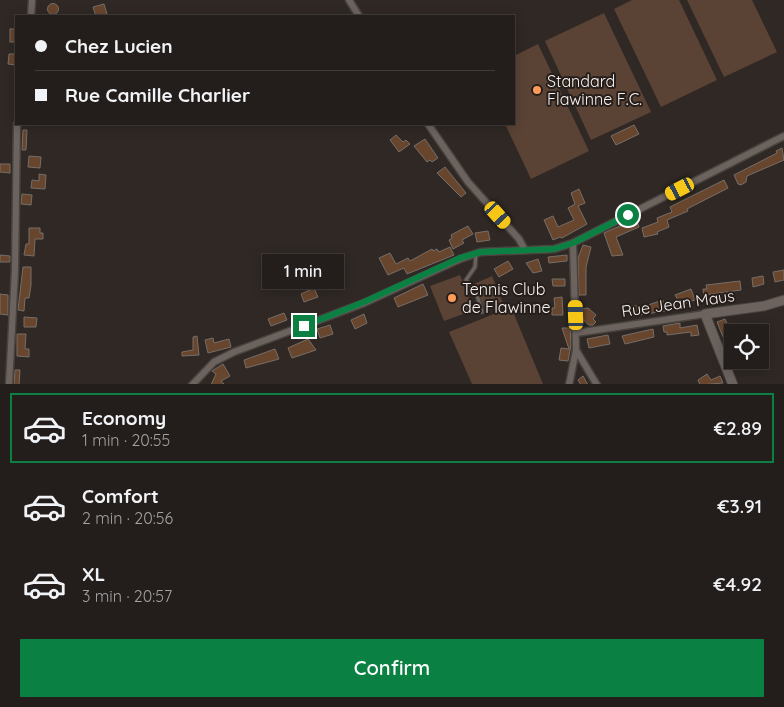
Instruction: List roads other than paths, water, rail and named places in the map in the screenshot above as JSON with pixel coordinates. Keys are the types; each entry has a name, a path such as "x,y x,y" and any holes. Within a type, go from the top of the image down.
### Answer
{"street":[{"path":"32,0 32,15"},
{"path":"349,0 358,15"},
{"path":"9,384 15,270 17,125"},
{"path":"429,125 468,182 519,239 525,250"},
{"path":"192,384 214,362 234,352 364,302 460,258 476,254 554,249 573,243 784,136"},
{"path":"569,384 576,350 573,243"},
{"name":"Rue Jean Maus","path":"576,333 764,306 784,300"},
{"path":"705,314 733,384"},
{"path":"576,350 597,384"}],"lane":[{"path":"476,254 475,267 466,280 477,296 482,312"}],"place":[{"name":"Standard Flawinne F.C.","path":"537,90"},
{"name":"Tennis Club de Flawinne","path":"452,298"}]}
